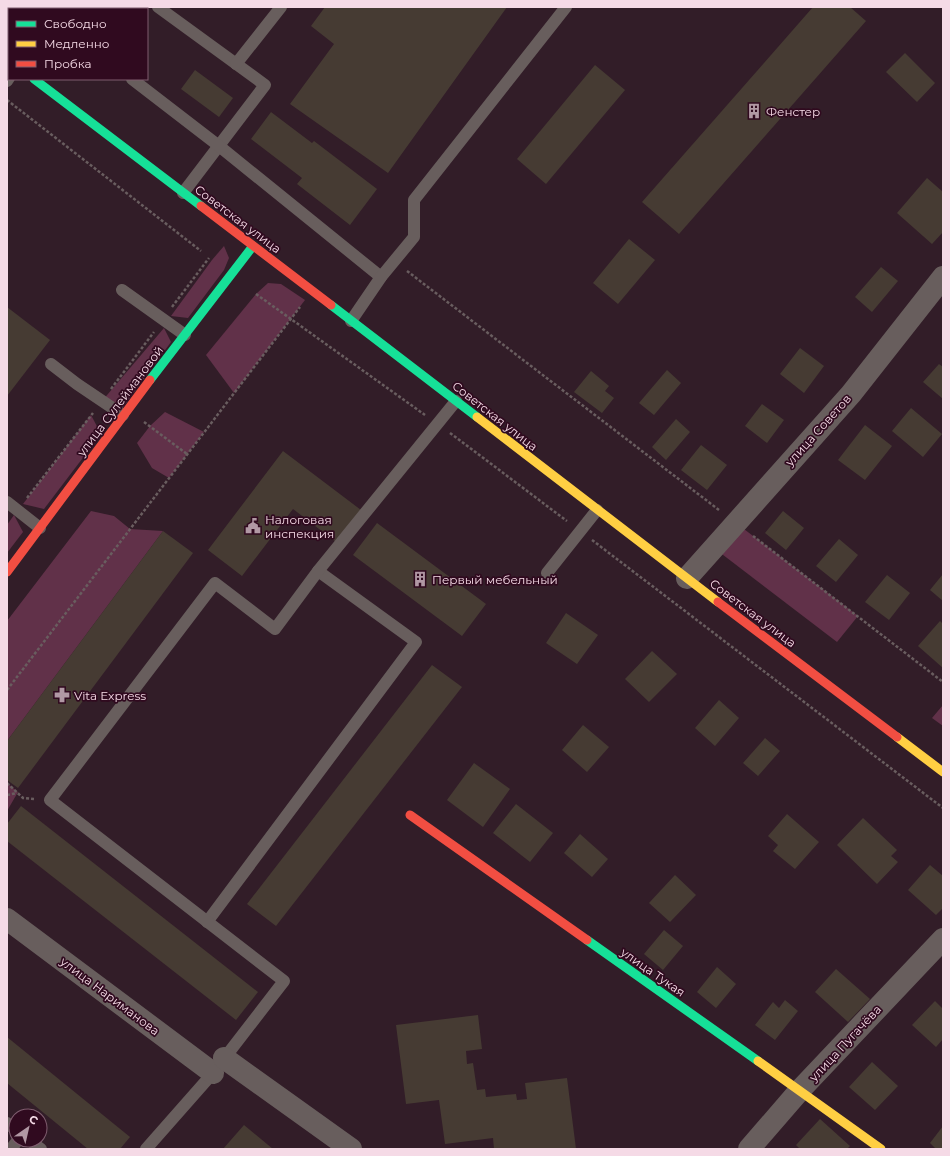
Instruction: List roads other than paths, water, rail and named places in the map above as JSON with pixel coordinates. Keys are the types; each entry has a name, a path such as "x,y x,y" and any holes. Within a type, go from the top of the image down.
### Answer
{"main road":[{"name":"Советская улица","path":"35,80 597,510 943,772"},
{"name":"улица Сулеймановой","path":"7,572 126,412 253,246"},
{"name":"улица Тукая","path":"410,815 800,1090 881,1149"}],"street":[{"name":"улица Советов","path":"687,578 851,394 943,277"},
{"name":"улица Нариманова","path":"7,919 218,1065 351,1149"},
{"name":"улица Пугачёва","path":"748,1149 800,1090 943,939"}],"lane":[{"path":"158,7 265,86 183,193"},
{"path":"236,64 281,7"},
{"path":"351,321 381,276 414,237 414,200 566,7"},
{"path":"133,80 219,146 381,276"},
{"path":"122,290 185,335"},
{"path":"51,364 76,384 126,412"},
{"path":"146,1149 218,1065 284,981 50,800 215,583 275,629 318,571 456,401"},
{"path":"7,502 40,528"},
{"path":"547,573 597,510"},
{"path":"207,922 416,642 318,571"}],"place":[{"name":"Фенстер","path":"754,111"},
{"name":"Налоговая инспекция","path":"253,526"},
{"name":"Первый мебельный","path":"420,579"},
{"name":"Vita Express","path":"62,695"}]}
